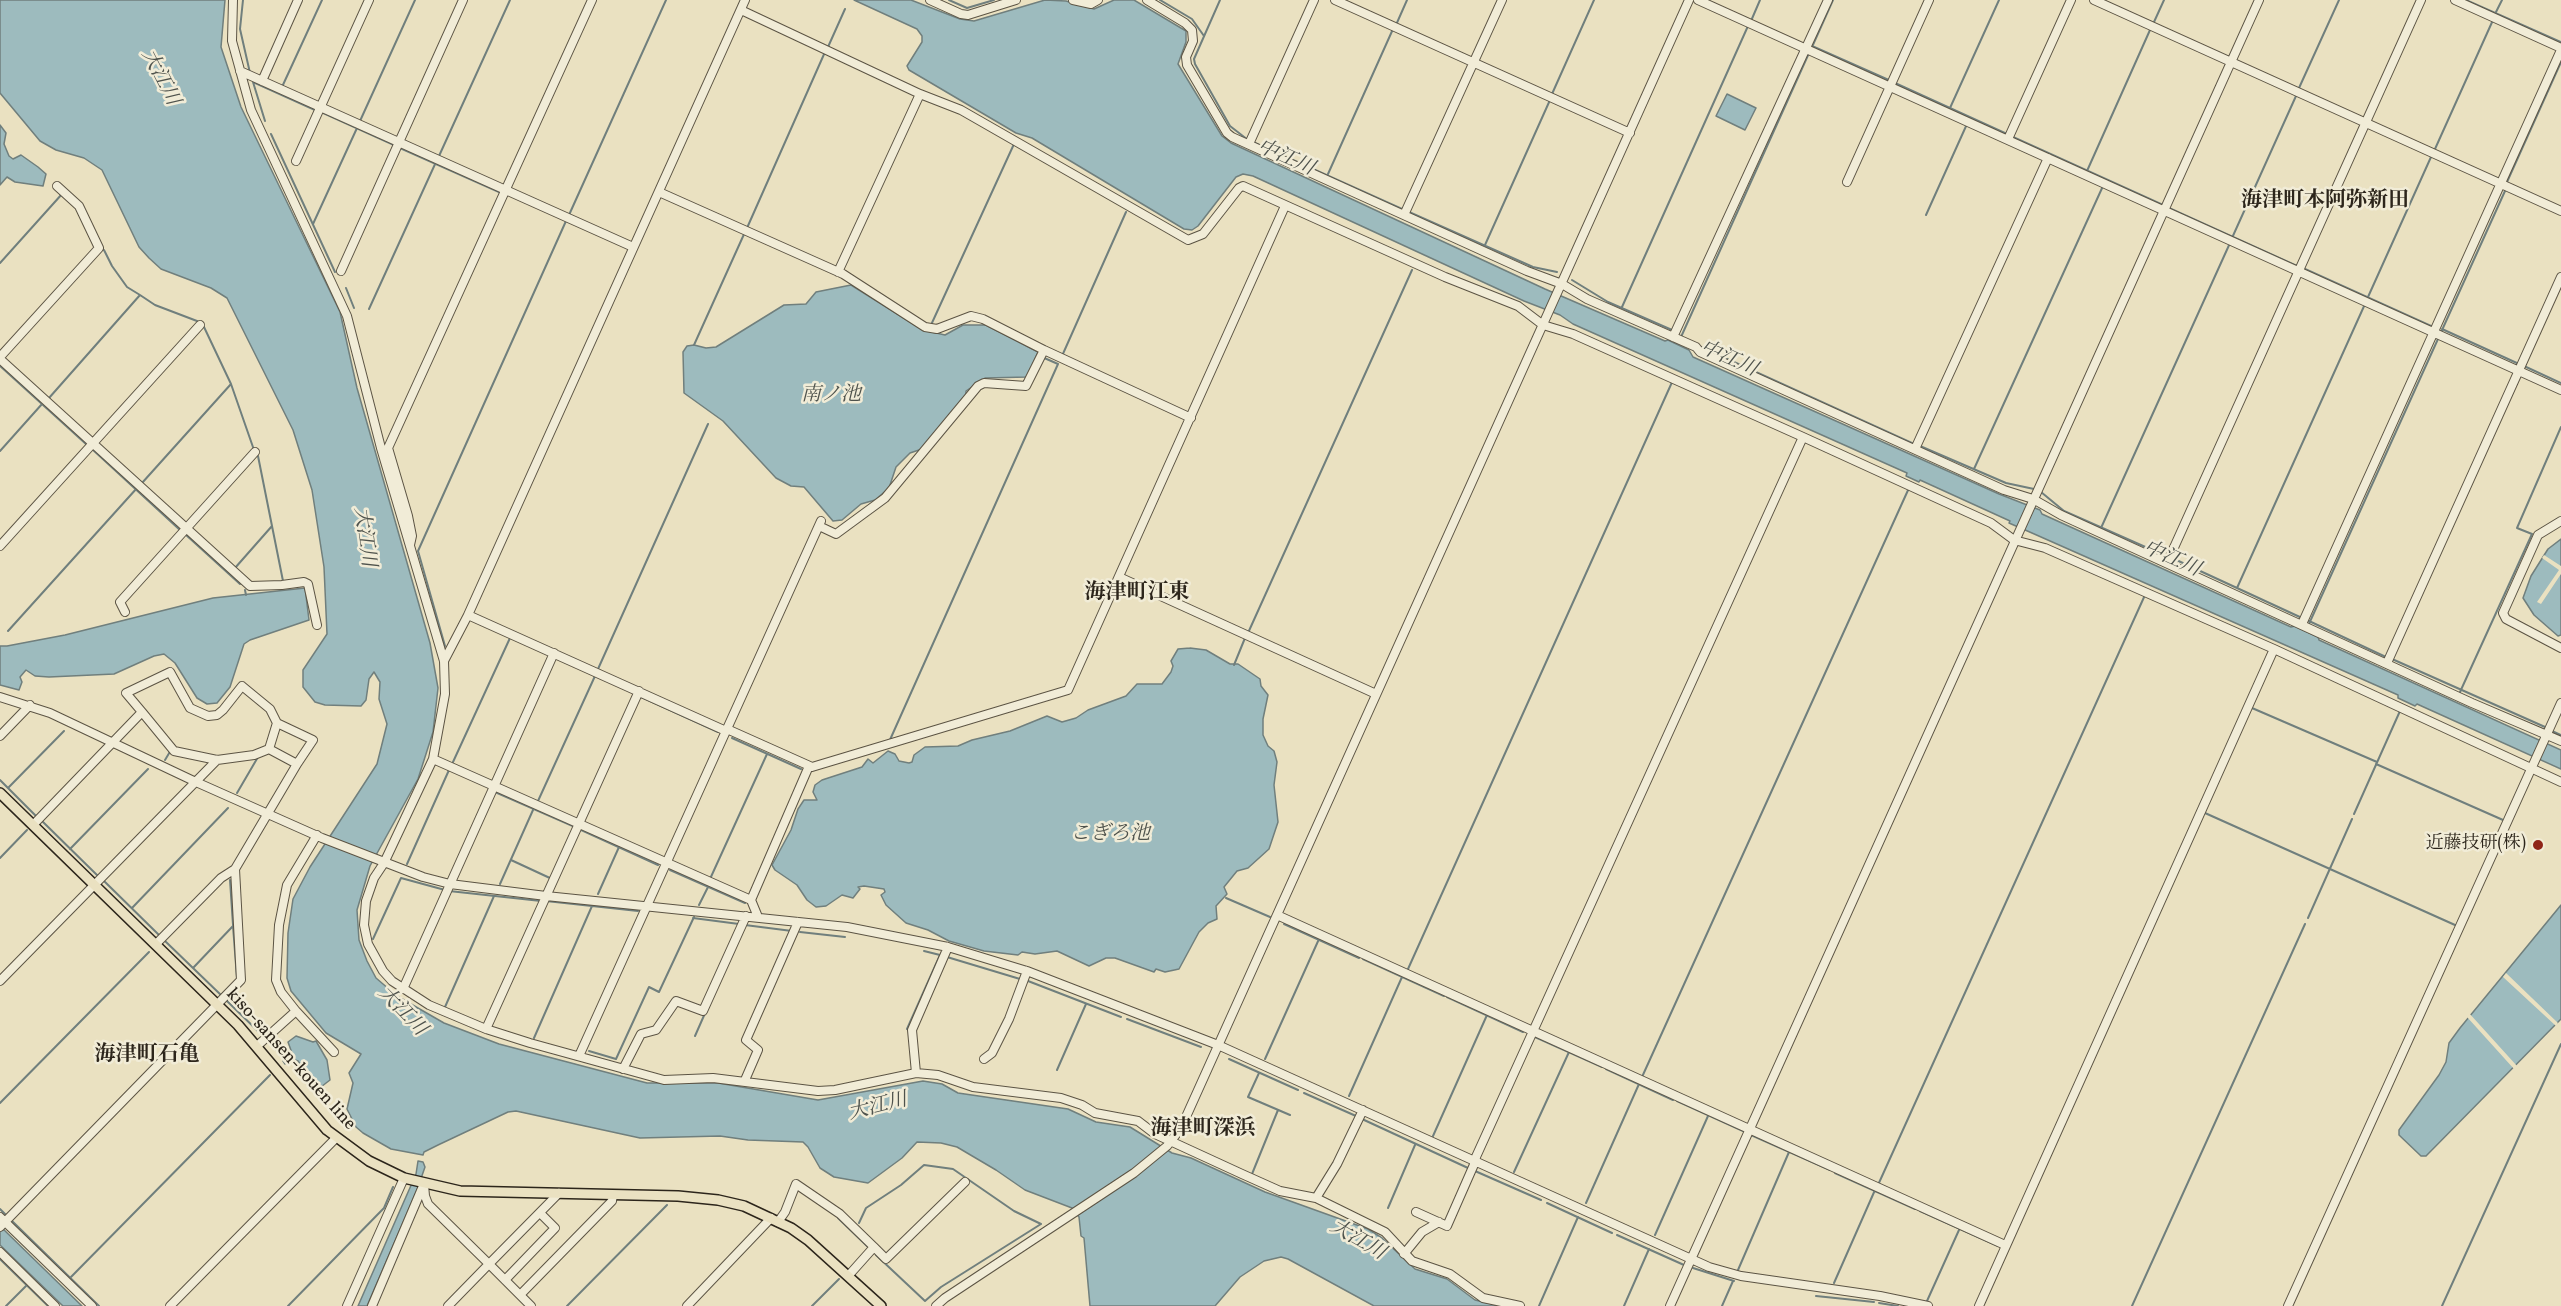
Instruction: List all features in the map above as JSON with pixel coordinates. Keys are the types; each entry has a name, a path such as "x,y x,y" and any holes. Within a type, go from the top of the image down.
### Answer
{"main road":[{"name":"kiso-sansen-kouen line","path":"0,793 217,1004 257,1046 316,1118 336,1138 369,1161 407,1179 460,1191 718,1200 744,1206 775,1220 808,1240 881,1306"}],"street":[{"path":"233,0 231,31 251,110 347,316 409,547 444,661 445,694 433,759 374,878 366,902 364,925 368,944 383,971 403,989 448,1014 486,1029 664,1080 713,1078 745,1080 818,1091 835,1090 916,1074 938,1076 973,1087 1061,1098 1082,1105 1095,1113 1138,1121 1169,1144 1280,1191 1316,1198 1385,1232 1412,1261 1450,1274 1482,1298 1520,1306"},
{"path":"262,81 298,0"},
{"path":"296,161 369,0"},
{"path":"341,271 463,0"},
{"path":"409,547 412,536 408,516 388,448 592,0"},
{"path":"444,661 468,615 745,0"},
{"path":"932,0 968,15 1016,0"},
{"path":"1077,2 1091,4 1098,0"},
{"path":"1149,0 1185,22 1192,30 1193,40 1186,57 1187,65 1227,133 1684,342 1700,352 2306,625 2472,703 2561,741"},
{"path":"1249,144 1314,0"},
{"path":"1335,0 1630,133"},
{"path":"1404,214 1502,0"},
{"path":"936,1306 1134,1173 1169,1144 1188,1116 1689,0"},
{"path":"1698,0 2561,390"},
{"path":"1674,338 1828,0"},
{"path":"1847,182 1929,0"},
{"path":"2008,139 2071,0"},
{"path":"2094,0 2561,211"},
{"path":"1670,1306 2259,0"},
{"path":"2167,563 2421,0"},
{"path":"2306,625 2438,333 2561,49 2455,0"},
{"path":"741,10 920,94 961,110 1188,240 1203,234 1243,186 1518,306 1545,322 1991,523 2014,540 2045,548 2274,649 2532,766 2561,782"},
{"path":"240,71 633,247"},
{"path":"838,272 920,94"},
{"path":"1915,449 2048,158"},
{"path":"57,186 79,206 99,248 0,358 250,586 304,582 308,584 317,625"},
{"path":"659,192 838,272 925,327 937,329 971,316 983,319 1042,353 1191,418"},
{"path":"468,615 812,767 1063,693 1068,690 1285,206"},
{"path":"2387,663 2561,277"},
{"path":"0,546 200,325"},
{"path":"579,1056 820,524 836,534 885,498 978,386 984,383 1026,386 1042,353"},
{"path":"1416,1212 1447,1226 1531,1031 1803,437"},
{"path":"125,612 120,602 255,452"},
{"path":"2561,521 2538,536 2503,613 2506,619 2561,648"},
{"path":"1119,577 1376,694"},
{"path":"1979,1306 2274,649"},
{"path":"403,989 554,653"},
{"path":"156,945 221,878 235,869 313,740 277,723 270,709 242,686 218,715 208,716 194,711 186,702 171,672 126,693 174,751 217,760 255,755 269,749 277,723"},
{"path":"486,1029 639,691"},
{"path":"0,697 30,705 319,837 382,863 450,884 758,917 893,935 948,947 1027,971 1218,1045 1690,1259 1742,1276 1880,1296 1928,1306"},
{"path":"2288,1306 2561,703"},
{"path":"0,736 30,705"},
{"path":"33,825 142,712"},
{"path":"269,749 297,764"},
{"path":"433,759 751,900 758,917"},
{"path":"0,981 217,760"},
{"path":"751,900 808,766"},
{"path":"319,837 287,885 279,925 276,980 281,992 296,1011 334,1052"},
{"path":"92,1306 2,1222 241,980 235,869"},
{"path":"1277,915 2005,1245"},
{"path":"623,1069 641,1034 656,1030 676,1001 703,1011 746,916"},
{"path":"745,1080 758,1050 746,1040 798,922"},
{"path":"916,1074 912,1030 948,947"},
{"path":"984,1059 992,1053 1009,1019 1027,971"},
{"path":"257,1046 296,1011"},
{"path":"1316,1198 1337,1164 1363,1110"},
{"path":"170,1306 336,1138"},
{"path":"347,1306 399,1189 407,1179"},
{"path":"687,1306 785,1212 796,1184 840,1214 886,1259 965,1182"},
{"path":"423,1184 424,1196 428,1204 531,1306"},
{"path":"372,1306 423,1184"},
{"path":"352,1306 400,1196 399,1189"},
{"path":"448,1306 559,1193"},
{"path":"520,1295 612,1201 613,1195"},
{"path":"504,1280 555,1228 540,1213"},
{"path":"1404,1254 1422,1232 1439,1222"},
{"path":"849,1275 874,1247"},
{"path":"0,1252 55,1306"}],"water":[{"name":"大江川","path":"0,0 225,0 221,47 241,107 340,312 357,388 430,643 438,688 433,732 418,779 370,866 357,910 359,940 376,978 397,996 444,1023 499,1044 647,1083 718,1083 818,1100 923,1081 942,1084 958,1093 1068,1109 1096,1122 1130,1127 1172,1153 1191,1158 1265,1192 1368,1229 1382,1238 1415,1269 1447,1279 1475,1300 1501,1306 1374,1306 1281,1257 1264,1261 1240,1277 1215,1306 1090,1306 1084,1238 1081,1236 1079,1217 1072,1208 1025,1190 957,1147 941,1143 917,1142 902,1158 868,1183 834,1177 820,1168 803,1142 748,1140 720,1136 640,1138 516,1111 508,1112 438,1145 424,1152 423,1155 391,1149 356,1127 347,1109 353,1083 349,1073 361,1054 326,1033 291,991 287,978 288,933 293,899 310,867 377,764 387,724 379,699 380,682 374,672 369,679 366,700 361,706 325,705 315,702 303,687 303,670 327,634 324,567 312,490 293,430 227,298 211,288 161,269 139,247 102,170 84,158 56,150 40,141 0,93"},
{"path":"854,0 911,0 960,19 974,21 1045,0 1066,1 1094,9 1114,0 1134,0 1186,31 1186,42 1178,64 1222,136 1231,143 1545,289 1665,341 1668,340 1689,350 1693,357 1999,494 2040,510 2042,514 2291,627 2295,626 2318,637 2319,640 2561,750 2561,769 2417,704 2415,706 2398,698 2398,695 2009,523 2010,521 1920,480 1919,482 1906,476 1907,473 1573,324 1560,315 1524,301 1253,176 1243,174 1236,177 1198,226 1192,230 1184,229 1032,138 1016,133 909,70 907,66 922,42 922,36 917,29"},
{"path":"1727,94 1756,108 1745,130 1716,116"},
{"path":"0,125 6,133 4,144 9,156 13,159 21,155 46,174 43,186 15,182 7,177 0,185"},
{"name":"南ノ池","path":"851,285 923,330 945,335 963,325 986,325 1038,352 1027,377 985,378 966,391 966,397 922,449 910,453 896,467 889,488 875,500 861,504 842,520 833,521 804,487 791,486 776,478 723,421 684,393 683,352 687,346 716,347 784,305 806,304 816,292"},
{"path":"2561,539 2561,635 2558,636 2534,615 2523,598 2531,576 2548,549"},
{"path":"305,588 309,620 244,644 230,687 217,703 207,704 197,698 175,663 164,654 154,656 114,674 49,677 35,676 26,670 20,677 22,682 19,690 0,685 0,646 65,635 213,598"},
{"name":"こぎろ池","path":"1178,649 1206,650 1230,664 1238,664 1260,679 1261,686 1268,695 1263,719 1263,735 1268,746 1274,751 1277,762 1274,785 1278,822 1269,849 1248,868 1237,871 1224,887 1227,894 1216,906 1217,919 1208,923 1199,932 1179,969 1165,972 1156,969 1154,972 1115,958 1106,958 1089,966 1057,951 1035,954 1022,952 1018,955 984,951 949,941 928,930 906,923 886,905 881,895 885,892 884,889 858,887 860,889 853,898 842,895 826,906 816,907 807,900 797,885 775,870 772,865 791,830 798,809 804,800 817,800 813,792 815,785 822,780 862,767 868,759 873,763 888,751 895,754 899,761 909,763 912,762 914,755 925,747 958,746 972,740 1010,731 1047,716 1062,722 1076,718 1088,710 1126,696 1137,684 1162,684 1171,672 1173,666 1171,661"},
{"path":"2561,905 2561,1019 2426,1156 2421,1156 2399,1135 2399,1130 2439,1075 2446,1062 2449,1043"},
{"path":"296,1036 316,1041 327,1060 330,1080 317,1090 298,1061 292,1059 285,1064 283,1061 292,1053 288,1042"},
{"path":"418,1161 423,1162 425,1167 417,1190 367,1306 358,1306 416,1174"},
{"path":"0,1226 82,1306 63,1306 0,1245"}],"pier":[{"path":"2544,555 2561,566 2561,574 2541,604 2537,602 2559,570 2542,558"},
{"path":"2506,973 2558,1023 2556,1026 2503,977"},
{"path":"2469,1013 2517,1066 2514,1069 2467,1017"}],"waterway":[{"path":"243,0 240,29 250,73"},
{"path":"282,87 322,0"},
{"path":"360,121 415,0"},
{"path":"439,156 510,0"},
{"path":"569,215 666,0"},
{"path":"949,0 967,8 994,0"},
{"path":"1160,0 1192,19 1204,36"},
{"path":"1220,0 1194,59 1230,126 1248,140"},
{"path":"1396,25 1407,0"},
{"path":"1552,94 1594,0"},
{"path":"1751,21 1760,0"},
{"path":"1812,47 1833,0"},
{"path":"1950,108 1999,0"},
{"path":"2154,22 2164,0"},
{"path":"2299,88 2339,0"},
{"path":"2466,0 2561,42"},
{"path":"2495,14 2502,0"},
{"path":"828,47 845,9"},
{"path":"2435,149 2493,20"},
{"path":"1622,307 1748,26"},
{"path":"1328,174 1393,29"},
{"path":"2087,171 2150,30"},
{"path":"1812,46 1891,81"},
{"path":"747,228 825,52"},
{"path":"1681,337 1809,53"},
{"path":"2507,182 2561,62"},
{"path":"253,82 315,110"},
{"path":"253,82 265,121"},
{"path":"1895,83 2007,134"},
{"path":"2232,238 2296,96"},
{"path":"1485,245 1550,100"},
{"path":"321,112 394,145"},
{"path":"1926,215 1967,124"},
{"path":"313,224 357,128"},
{"path":"271,134 335,272"},
{"path":"2013,137 2163,205"},
{"name":"中江川","path":"1253,142 1402,209"},
{"path":"931,325 1014,144"},
{"path":"400,148 499,192"},
{"path":"2368,297 2431,157"},
{"path":"369,309 436,162"},
{"path":"1974,469 2103,186"},
{"path":"2308,626 2505,191"},
{"path":"0,263 62,194"},
{"path":"2169,208 2297,266"},
{"path":"1062,356 1126,212"},
{"path":"1409,212 1533,267 1557,272"},
{"path":"445,646 418,551 566,221"},
{"path":"694,345 745,232"},
{"path":"2101,528 2230,243"},
{"path":"104,250 127,287 140,295"},
{"path":"2305,269 2431,326"},
{"path":"1248,633 1412,270"},
{"path":"1572,280 1608,302 1672,330"},
{"path":"346,288 354,308"},
{"path":"49,398 140,295 155,305 197,321"},
{"path":"2237,588 2365,304"},
{"path":"142,483 231,384 204,327"},
{"path":"2442,329 2519,364"},
{"name":"中江川","path":"1701,347 1914,444"},
{"path":"889,742 1058,364 1042,357"},
{"path":"0,366 86,444"},
{"path":"2524,366 2561,383"},
{"path":"1408,969 1673,380"},
{"path":"231,384 254,450"},
{"path":"0,451 42,404"},
{"path":"598,669 708,424"},
{"path":"2460,692 2532,534 2517,528 2561,427"},
{"path":"1920,446 2006,483 2034,489"},
{"path":"92,449 180,530"},
{"path":"235,568 272,526 258,456"},
{"path":"8,631 137,488"},
{"path":"1642,1077 1909,488"},
{"name":"中江川","path":"2041,492 2064,511 2168,557"},
{"path":"272,526 283,581"},
{"path":"185,534 240,584"},
{"name":"中江川","path":"2172,558 2302,618"},
{"path":"245,590 246,595"},
{"path":"1878,1185 2145,595"},
{"path":"2309,621 2388,658"},
{"path":"453,762 510,638"},
{"path":"1234,665 1245,638"},
{"path":"2392,659 2545,727"},
{"path":"538,801 595,676"},
{"path":"639,696 718,732"},
{"path":"2252,708 2377,762"},
{"path":"2354,814 2400,711"},
{"path":"8,788 64,731"},
{"path":"2552,731 2561,735"},
{"path":"732,738 801,769"},
{"path":"165,760 171,750"},
{"path":"710,879 767,754"},
{"path":"237,793 258,757"},
{"path":"2376,764 2503,820"},
{"path":"70,849 148,769"},
{"path":"407,864 449,770 451,771"},
{"path":"0,780 37,817"},
{"path":"495,792 575,827"},
{"path":"132,908 228,808"},
{"path":"500,884 533,810"},
{"path":"2205,813 2455,925"},
{"path":"2308,918 2352,819"},
{"path":"42,821 99,877"},
{"path":"579,829 658,865"},
{"path":"0,858 27,830"},
{"path":"598,894 619,847"},
{"path":"511,860 552,879"},
{"path":"670,870 745,903"},
{"path":"373,939 401,878 445,890"},
{"path":"230,880 233,925"},
{"path":"104,881 160,936"},
{"path":"699,905 708,887"},
{"path":"449,891 541,901"},
{"path":"445,1007 494,896"},
{"path":"1226,898 1270,917"},
{"path":"546,901 638,911"},
{"path":"534,1038 592,906"},
{"path":"589,1051 616,1059 649,987 659,992 694,917"},
{"path":"693,918 739,924"},
{"path":"1284,924 1359,958"},
{"path":"2132,1306 2305,924"},
{"path":"745,925 792,931"},
{"path":"193,968 233,926 237,978"},
{"path":"800,932 845,937"},
{"path":"1265,1059 1319,939"},
{"path":"165,941 222,996"},
{"path":"907,1029 940,955 924,951"},
{"path":"0,1103 149,952"},
{"path":"947,957 1020,979"},
{"path":"1363,959 1444,996"},
{"path":"1349,1096 1402,977"},
{"path":"1028,981 1121,1017"},
{"path":"1447,997 1523,1032"},
{"path":"227,1001 263,1036"},
{"path":"1057,1070 1086,1004"},
{"path":"695,1036 706,1011"},
{"path":"1433,1136 1487,1015"},
{"path":"1127,1019 1201,1047"},
{"path":"1535,1037 1602,1067"},
{"path":"268,1041 286,1060"},
{"path":"2442,1306 2561,1044"},
{"path":"1514,1172 1569,1052"},
{"path":"1229,1059 1298,1090"},
{"path":"1606,1069 1673,1100"},
{"path":"1259,1073 1248,1097 1290,1115"},
{"path":"70,1278 270,1075"},
{"path":"1586,1203 1639,1084"},
{"path":"1304,1093 1356,1116"},
{"path":"1677,1101 1743,1131"},
{"path":"1252,1174 1278,1110"},
{"path":"1655,1235 1708,1116"},
{"path":"1362,1119 1468,1168"},
{"path":"1751,1135 1830,1170"},
{"path":"1388,1208 1415,1145"},
{"path":"1738,1270 1789,1152"},
{"path":"859,1223 866,1208 901,1185 924,1165 953,1169 1014,1211 1041,1224"},
{"path":"1475,1171 1541,1200"},
{"path":"1835,1173 1915,1209"},
{"path":"288,1306 384,1208 393,1187"},
{"path":"1834,1283 1875,1190"},
{"path":"1547,1203 1612,1233"},
{"path":"567,1306 667,1205"},
{"path":"0,1209 5,1214"},
{"path":"1920,1211 1998,1246"},
{"path":"1539,1306 1578,1217"},
{"path":"838,1218 868,1247 868,1250"},
{"path":"11,1220 99,1306"},
{"path":"876,1255 925,1301 941,1287 1041,1224"},
{"path":"1927,1301 1959,1230"},
{"path":"1617,1235 1684,1265"},
{"path":"1624,1306 1649,1249"},
{"path":"0,1259 48,1306"},
{"path":"1693,1268 1734,1281"},
{"path":"812,1306 839,1279"},
{"path":"1722,1306 1733,1281"},
{"path":"6,1306 27,1285"},
{"path":"1816,1296 1874,1302"},
{"path":"1879,1303 1898,1306"}],"place":[{"name":"近藤技研(株)","path":"2538,845"}],"district":[{"name":"海津町本阿弥新田","path":"2325,202"},
{"name":"海津町江東","path":"1137,594"},
{"name":"海津町石亀","path":"147,1056"},
{"name":"海津町深浜","path":"1203,1130"}]}
